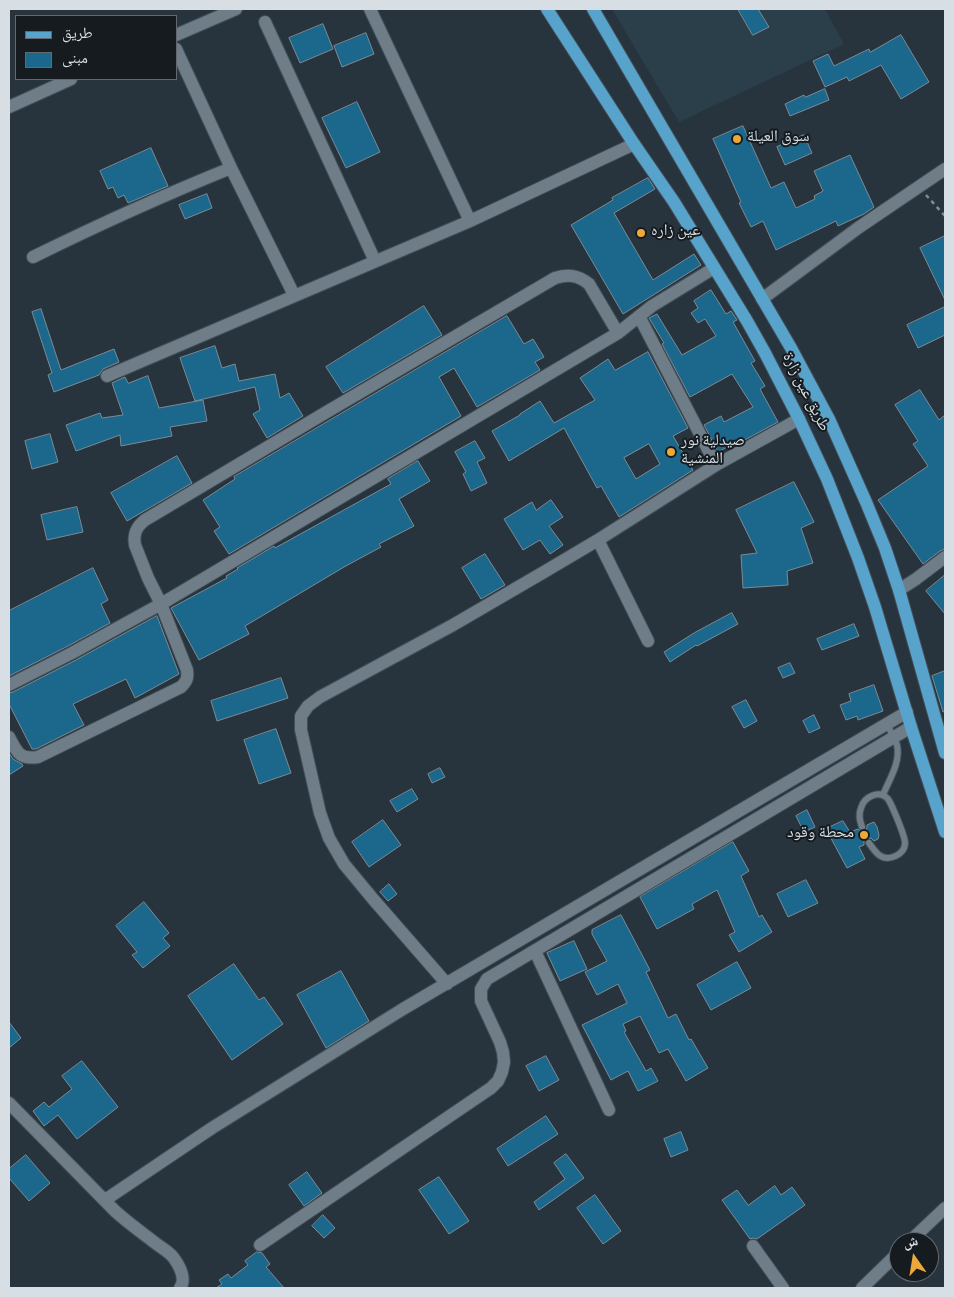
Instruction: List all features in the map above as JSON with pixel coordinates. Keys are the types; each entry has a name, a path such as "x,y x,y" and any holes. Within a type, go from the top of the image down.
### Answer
{"main road":[{"name":"طريق عين زارة","path":"547,9 634,144 674,202 765,353 799,419 827,479 858,558 945,832"},
{"name":"طريق عين زارة","path":"593,9 812,386 848,458 882,541 899,590 945,753"}],"street":[{"path":"178,34 236,9"},
{"path":"370,9 470,221"},
{"path":"265,22 375,261"},
{"path":"178,53 231,168 294,295"},
{"path":"9,107 68,80"},
{"path":"107,376 470,221 634,144"},
{"path":"33,257 108,221 231,168"},
{"path":"762,299 858,228 945,169"},
{"path":"9,685 72,653 160,604 618,333 652,306 714,268"},
{"path":"9,737 22,757 38,758 181,687 186,682 188,677 187,670 135,545 134,535 138,527 145,520 561,276 579,277 589,284 618,333"},
{"path":"639,316 716,464"},
{"path":"447,984 344,864 329,838 320,813 309,768 301,730 301,716 308,706 320,697 453,625 598,540 716,464 799,419"},
{"path":"598,540 648,641"},
{"path":"899,590 945,557"},
{"path":"105,1200 212,1128 395,1014 907,712"},
{"path":"260,1245 491,1088 498,1081 502,1072 504,1052 481,1001 481,989 487,979 911,727"},
{"path":"535,951 609,1110"},
{"path":"9,1103 126,1221 172,1256 182,1274 182,1285 180,1288"},
{"path":"920,1232 945,1208"},
{"path":"753,1246 784,1288"},
{"path":"862,1288 889,1262"}],"lane":[{"path":"883,795 898,757 897,745 887,724"},
{"path":"862,827 860,808 872,795 883,795 890,802 904,837 905,845 899,855 884,858 876,853 869,843"}],"path":[{"path":"919,187 945,216"}],"shaded area":[{"path":"612,9 825,9 844,44 679,122"}],"building":[{"path":"738,9 758,9 769,27 753,35"},
{"path":"323,24 333,49 300,63 289,38"},
{"path":"366,33 374,54 342,67 334,46"},
{"path":"901,35 929,82 901,99 881,65 849,81 847,77 825,87 813,61 828,54 834,66 869,49 870,52"},
{"path":"825,89 829,100 790,116 785,104 804,95 805,97"},
{"path":"357,102 380,152 346,168 322,118"},
{"path":"743,126 771,188 784,182 796,208 815,199 814,196 823,191 814,171 850,155 874,207 864,214 838,226 836,221 776,250 763,221 751,227 739,203 741,202 713,139"},
{"path":"804,135 812,153 785,165 777,147"},
{"path":"151,148 168,186 128,203 124,195 118,198 113,187 108,189 100,171"},
{"path":"648,178 655,189 614,213 653,280 694,254 701,265 623,314 571,225 613,200 612,198"},
{"path":"207,194 212,208 185,219 179,205"},
{"path":"945,236 945,300 920,248"},
{"path":"711,290 726,314 731,311 737,320 733,322 755,361 751,363 765,386 760,389 778,422 718,452 704,425 721,416 724,422 753,407 732,374 690,397 662,344 664,343 649,318 657,314 682,355 716,336 705,319 698,323 691,313 698,308 694,301"},
{"path":"424,306 442,335 343,393 326,367"},
{"path":"945,307 945,335 918,348 907,325"},
{"path":"41,309 61,370 114,349 119,362 103,369 99,375 54,392 48,375 52,373 32,312"},
{"path":"507,316 524,344 533,339 544,357 535,362 540,370 477,407 454,368 439,377 461,416 229,554 214,531 220,527 203,500 235,479 234,477"},
{"path":"215,346 222,368 235,364 239,381 275,374 280,398 289,393 303,416 267,438 253,414 260,410 255,387 195,401 180,358"},
{"path":"648,352 688,428 673,436 693,470 619,517 601,486 597,488 564,428 509,461 492,431 540,401 554,423 595,400 580,378 608,359 615,370","holes":["649,444 660,464 636,479 624,458"]},
{"path":"148,376 159,408 203,400 207,421 170,427 172,436 121,446 120,435 76,451 66,425 100,413 102,418 123,415 112,383 125,377 128,383"},
{"path":"920,390 939,420 945,415 945,549 923,564 878,500 928,466 913,444 918,441 895,405"},
{"path":"50,434 58,462 32,469 25,441"},
{"path":"475,441 485,458 477,462 487,483 471,491 463,474 466,472 455,452"},
{"path":"177,456 192,483 127,521 111,493"},
{"path":"418,461 430,481 399,499 414,526 379,544 381,547 245,626 249,634 199,660 171,608 227,578 226,576 237,568 274,546 275,548 391,484 388,479"},
{"path":"794,482 814,522 801,528 813,563 787,571 788,585 743,588 741,555 757,553 736,510"},
{"path":"551,500 563,517 549,526 563,545 550,554 540,540 523,550 504,519 532,502 536,510"},
{"path":"77,507 83,532 47,540 41,515"},
{"path":"485,554 505,585 481,599 462,568"},
{"path":"93,568 108,600 101,604 110,623 9,676 9,611"},
{"path":"945,575 945,614 926,591"},
{"path":"732,613 738,624 696,645 670,662 664,652 694,633"},
{"path":"157,616 179,674 135,698 126,679 73,704 84,725 36,749 32,749 9,704 9,693 76,660"},
{"path":"854,624 859,636 822,650 817,639"},
{"path":"790,663 795,673 783,678 778,668"},
{"path":"945,671 945,711 943,712 932,676"},
{"path":"281,678 288,698 217,721 211,701"},
{"path":"874,685 883,711 858,720 857,716 846,720 840,705 851,701 849,694"},
{"path":"746,700 757,721 744,728 732,707"},
{"path":"814,715 820,728 809,733 803,721"},
{"path":"276,729 291,773 259,784 244,740"},
{"path":"9,753 13,759 23,766 9,775"},
{"path":"440,768 445,777 432,783 428,774"},
{"path":"412,789 418,799 397,812 390,801"},
{"path":"807,810 815,827 804,832 796,816"},
{"path":"383,820 401,845 369,867 352,842"},
{"path":"843,821 850,832 858,829 864,832 867,825 874,822 879,835 878,839 874,841 871,838 866,839 864,845 859,847 865,859 847,868 826,829"},
{"path":"733,842 749,871 741,876 759,917 762,915 772,932 739,952 729,935 735,932 717,890 692,904 694,909 657,929 640,897"},
{"path":"806,880 818,903 788,917 777,894"},
{"path":"389,884 397,894 388,901 380,892"},
{"path":"144,902 169,933 163,938 170,946 143,968 132,955 137,952 116,926"},
{"path":"621,915 650,970 646,972 668,1018 676,1014 689,1040 691,1039 708,1068 686,1081 668,1049 659,1053 640,1016 623,1024 626,1031 624,1032 646,1071 651,1068 658,1081 638,1091 628,1071 611,1080 582,1025 627,1003 618,984 597,995 585,972 607,961 592,934 592,930"},
{"path":"574,941 587,969 560,981 547,953"},
{"path":"737,962 751,988 711,1010 697,985"},
{"path":"234,964 259,1000 264,997 283,1024 232,1060 188,996"},
{"path":"341,971 369,1021 326,1048 297,995"},
{"path":"9,1022 21,1038 9,1048"},
{"path":"546,1056 559,1080 539,1091 526,1066"},
{"path":"82,1061 118,1107 77,1139 58,1115 44,1126 33,1111 44,1102 49,1107 72,1089 62,1076"},
{"path":"546,1116 558,1134 508,1166 497,1149"},
{"path":"681,1132 688,1150 671,1157 664,1139"},
{"path":"566,1154 584,1178 539,1210 534,1202 565,1179 554,1163"},
{"path":"26,1155 50,1183 29,1201 9,1178 9,1169"},
{"path":"307,1172 322,1193 304,1206 289,1185"},
{"path":"439,1177 469,1221 449,1234 419,1190"},
{"path":"775,1186 781,1195 792,1187 805,1205 757,1239 750,1239 722,1200 737,1190 748,1205"},
{"path":"595,1195 621,1231 603,1244 577,1208"},
{"path":"323,1215 335,1228 324,1238 312,1226"},
{"path":"257,1252 262,1253 270,1264 266,1267 284,1288 216,1288 222,1284 219,1280 228,1274 231,1278 248,1265 245,1261"}],"place":[{"name":"سوق العيلة","path":"737,139"},
{"name":"عين زاره","path":"641,233"},
{"name":"صيدلية نور المنشية","path":"671,452"},
{"name":"محطة وقود","path":"864,835"}]}
